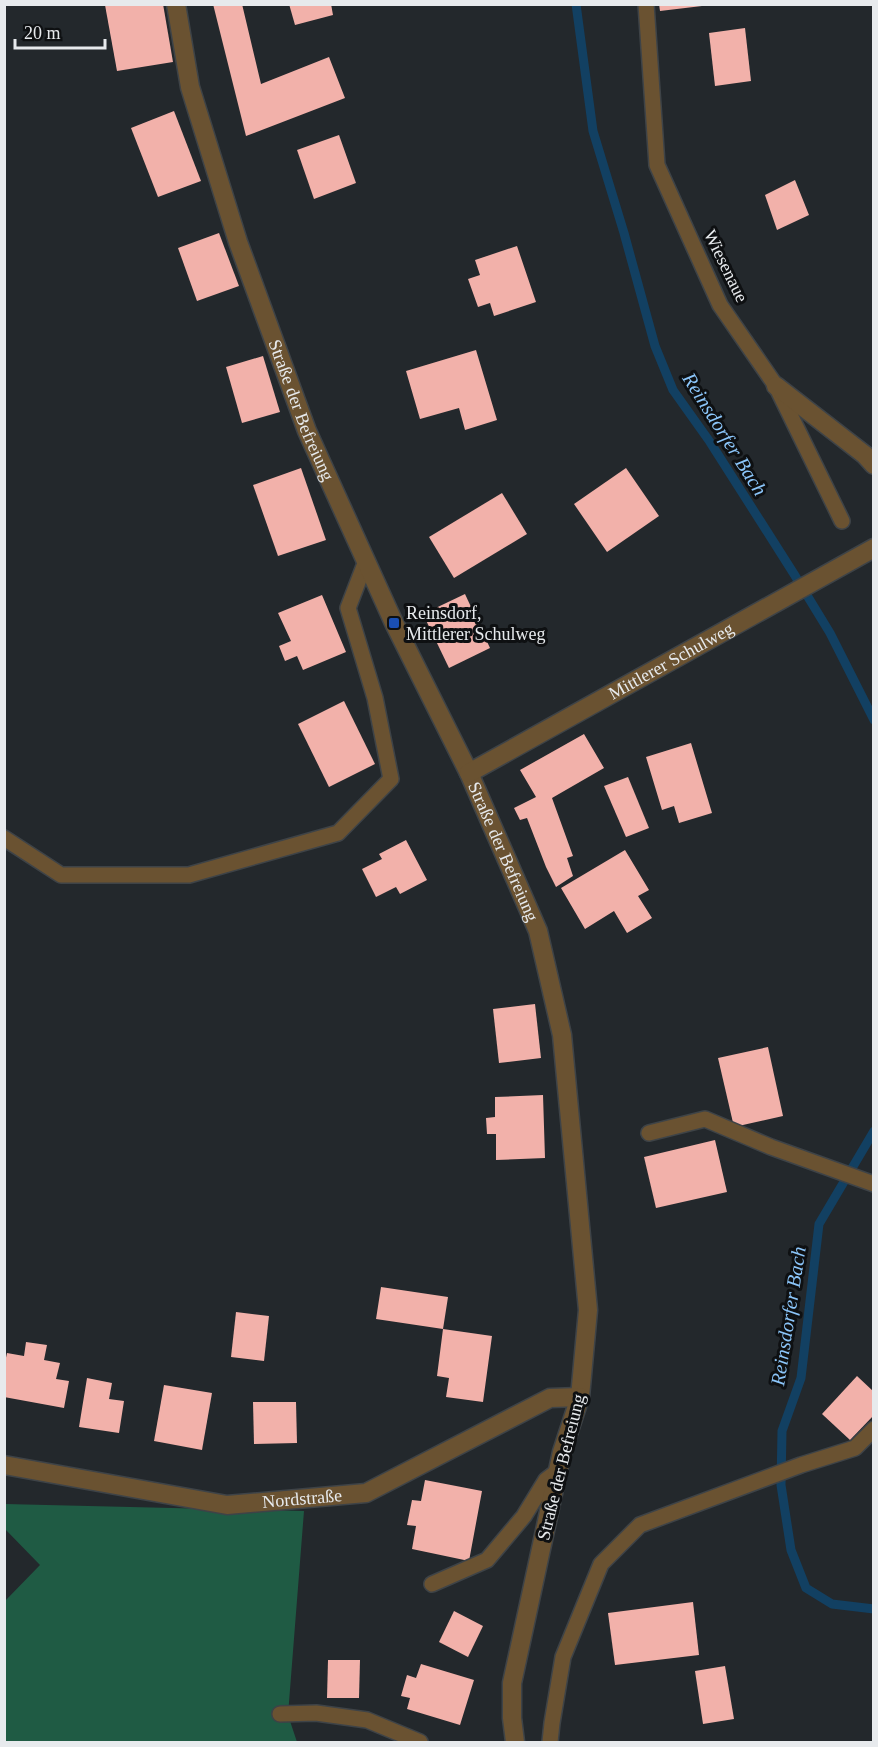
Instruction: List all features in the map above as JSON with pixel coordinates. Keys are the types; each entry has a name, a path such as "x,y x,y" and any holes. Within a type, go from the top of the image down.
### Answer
{"street":[{"name":"Straße der Befreiung","path":"176,4 190,87 238,242 307,431 394,623 469,773 538,931 562,1035 588,1310 580,1397 562,1452 512,1683 515,1743"},
{"path":"776,387 865,455 873,465"},
{"name":"Mittlerer Schulweg","path":"469,773 873,548"},
{"name":"Nordstraße","path":"4,1465 227,1505 366,1493 550,1398 580,1397"}],"lane":[{"name":"Wiesenaue","path":"646,4 657,165 720,305 776,387 842,521"},
{"path":"4,838 61,875 189,874 338,833 391,779 375,698 348,608 366,561"},
{"path":"649,1133 705,1119 771,1147 870,1183"},
{"path":"855,1448 873,1429"},
{"path":"550,1743 563,1657 601,1564 640,1525 801,1465 855,1448 873,1445"},
{"path":"432,1584 487,1560 524,1516 546,1480 558,1471"},
{"path":"280,1714 316,1713 367,1720 420,1743"}],"green space":[{"path":"5,1504 304,1511 288,1715 297,1742 5,1742 5,1601 40,1565 5,1529"}],"building":[{"path":"163,4 173,62 117,71 105,5"},
{"path":"213,4 242,4 261,84 329,57 345,98 246,136"},
{"path":"289,4 331,4 333,15 295,25"},
{"path":"659,4 702,4 702,6 660,11"},
{"path":"745,28 751,81 715,86 709,33"},
{"path":"174,111 201,181 158,197 131,128"},
{"path":"339,135 356,183 314,199 297,150"},
{"path":"795,180 809,215 777,230 765,195"},
{"path":"219,233 239,286 197,301 178,248"},
{"path":"517,246 536,302 494,316 490,303 478,307 468,279 480,275 475,260"},
{"path":"476,350 497,420 465,430 459,408 420,419 406,371"},
{"path":"263,356 280,412 242,423 226,367"},
{"path":"301,468 326,540 278,556 253,485"},
{"path":"626,468 659,516 607,552 574,504"},
{"path":"502,493 527,534 454,578 429,537"},
{"path":"465,594 490,648 449,668 423,614"},
{"path":"322,595 346,652 303,670 297,656 285,661 279,646 291,641 278,613"},
{"path":"344,701 375,764 329,787 298,724"},
{"path":"584,734 604,768 552,798 573,856 567,858 573,876 556,887 527,818 520,820 514,808 536,797 520,770"},
{"path":"691,743 712,813 679,823 674,806 662,810 646,757"},
{"path":"628,777 649,828 626,837 604,786"},
{"path":"406,840 427,880 400,894 396,887 376,897 362,869 382,859 379,854"},
{"path":"625,850 649,890 638,896 652,918 627,933 614,911 585,929 561,888"},
{"path":"535,1004 541,1058 499,1063 493,1009"},
{"path":"768,1047 783,1116 734,1127 718,1058"},
{"path":"543,1095 545,1158 496,1160 496,1134 487,1134 486,1118 495,1117 495,1097"},
{"path":"715,1140 727,1192 656,1208 644,1157"},
{"path":"381,1287 448,1297 443,1329 376,1319"},
{"path":"236,1312 269,1316 264,1361 231,1357"},
{"path":"443,1329 492,1336 483,1402 446,1397 449,1378 437,1376"},
{"path":"26,1342 47,1345 44,1360 60,1363 56,1379 69,1381 64,1408 4,1397 4,1367 7,1353 24,1356"},
{"path":"857,1376 874,1392 874,1415 850,1440 822,1414"},
{"path":"87,1378 112,1383 109,1399 124,1401 119,1433 79,1427"},
{"path":"164,1385 212,1393 202,1450 154,1441"},
{"path":"253,1402 296,1402 297,1443 254,1444"},
{"path":"425,1480 482,1491 469,1561 412,1549 416,1526 407,1525 412,1500 421,1501"},
{"path":"693,1602 699,1655 615,1665 608,1613"},
{"path":"454,1611 483,1626 468,1657 439,1642"},
{"path":"328,1660 360,1660 359,1698 327,1698"},
{"path":"421,1664 474,1680 460,1725 407,1709 410,1698 401,1696 407,1675 416,1678"},
{"path":"725,1666 734,1719 703,1724 695,1671"}],"waterway":[{"name":"Reinsdorfer Bach","path":"576,4 593,131 655,346 673,390 710,442 830,633 874,720"},
{"name":"Reinsdorfer Bach","path":"874,1131 819,1224 801,1378 782,1431 781,1485 791,1550 806,1588 832,1604 874,1609"}],"place":[{"name":"Reinsdorf, Mittlerer Schulweg","path":"394,623"}]}
